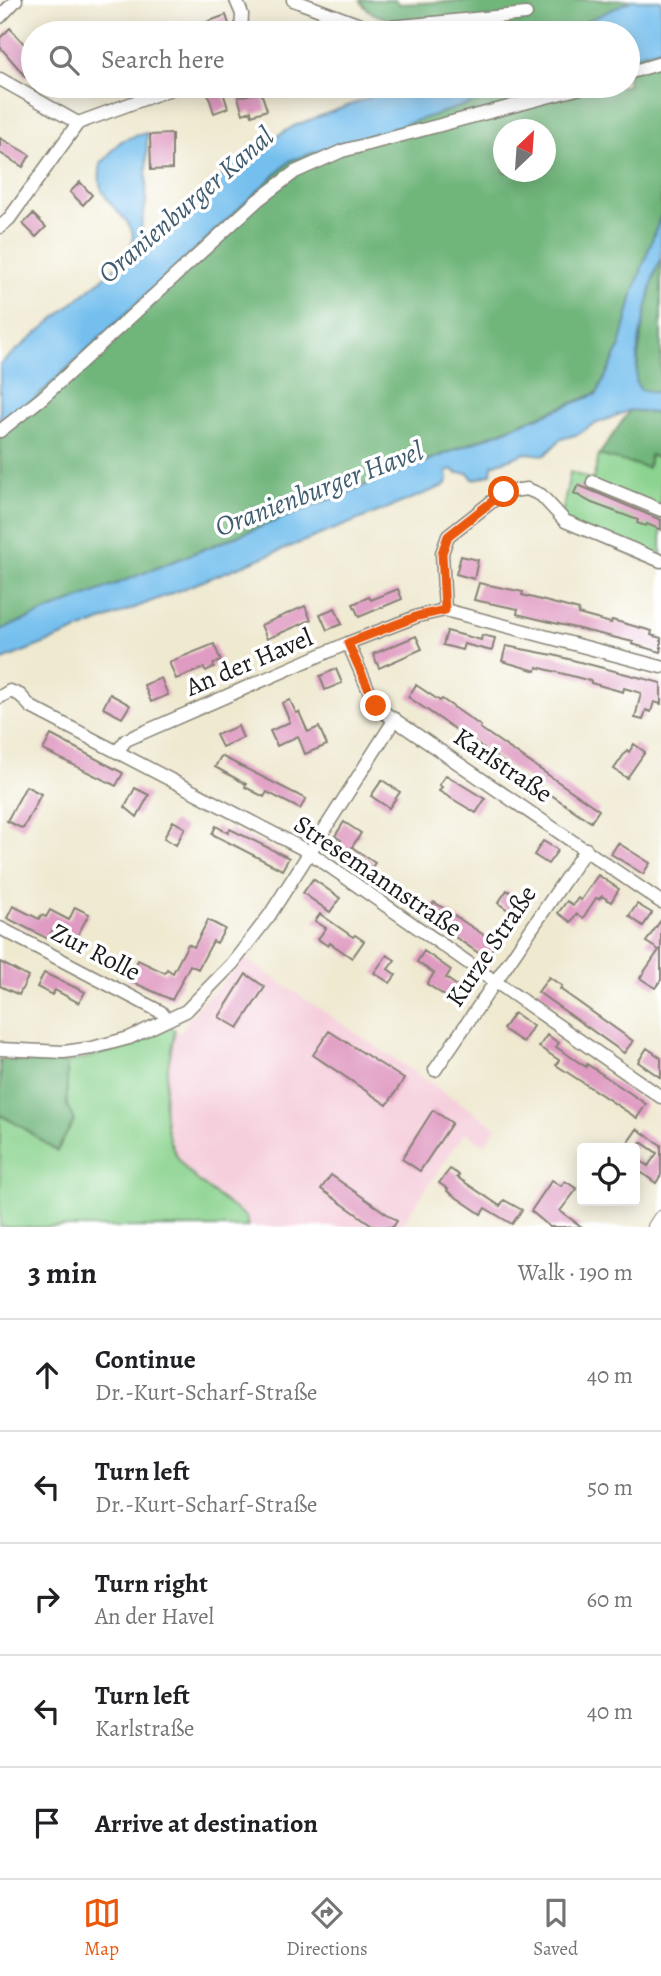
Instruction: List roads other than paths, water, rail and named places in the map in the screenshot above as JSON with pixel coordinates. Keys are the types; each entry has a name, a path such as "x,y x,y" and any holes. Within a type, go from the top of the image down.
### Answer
{"main road":[{"path":"656,1227 661,1219"}],"street":[{"path":"0,18 16,0"},
{"path":"236,0 243,14 242,21"},
{"path":"293,0 348,21"},
{"path":"453,21 526,14"},
{"path":"640,70 661,63"},
{"path":"0,79 21,91"},
{"path":"34,98 78,123"},
{"path":"0,226 9,219 78,123 146,98"},
{"path":"0,431 42,398 258,200 295,172 342,151 543,98"},
{"path":"593,482 661,510"},
{"path":"661,561 565,521 541,495 527,489 504,492 448,536 442,553 445,610 661,667"},
{"name":"An der Havel","path":"117,752 126,740 348,643 418,616 445,610"},
{"name":"Karlstraße","path":"348,643 376,706 661,902"},
{"name":"Stresemannstraße","path":"0,697 10,691 20,695 31,706 309,852 661,1097"},
{"path":"0,1049 54,1052 92,1048 129,1038 186,1011 232,964 269,916 395,719"},
{"name":"Kurze Straße","path":"435,1070 586,849"},
{"name":"Zur Rolle","path":"0,928 161,1012 167,1020"}],"water":[{"path":"632,0 661,0 661,48 640,54 640,21 587,21"},
{"path":"369,98 488,98 291,160 30,403 0,422 0,364 121,263 130,250 133,239 131,230 101,188 101,161 126,139 147,133 146,202 141,228 144,235 151,237 251,151 296,125"},
{"path":"661,215 661,257 654,275 638,345 636,383 641,390 661,393 661,414 630,410 590,426 579,434 561,439 545,455 526,453 492,465 491,474 474,480 468,473 457,473 452,469 447,472 448,480 444,486 0,661 0,630 597,394 620,347 634,291"}],"water label":[{"name":"Oranienburger Kanal","path":"186,205"},
{"name":"Oranienburger Havel","path":"319,489"}]}
